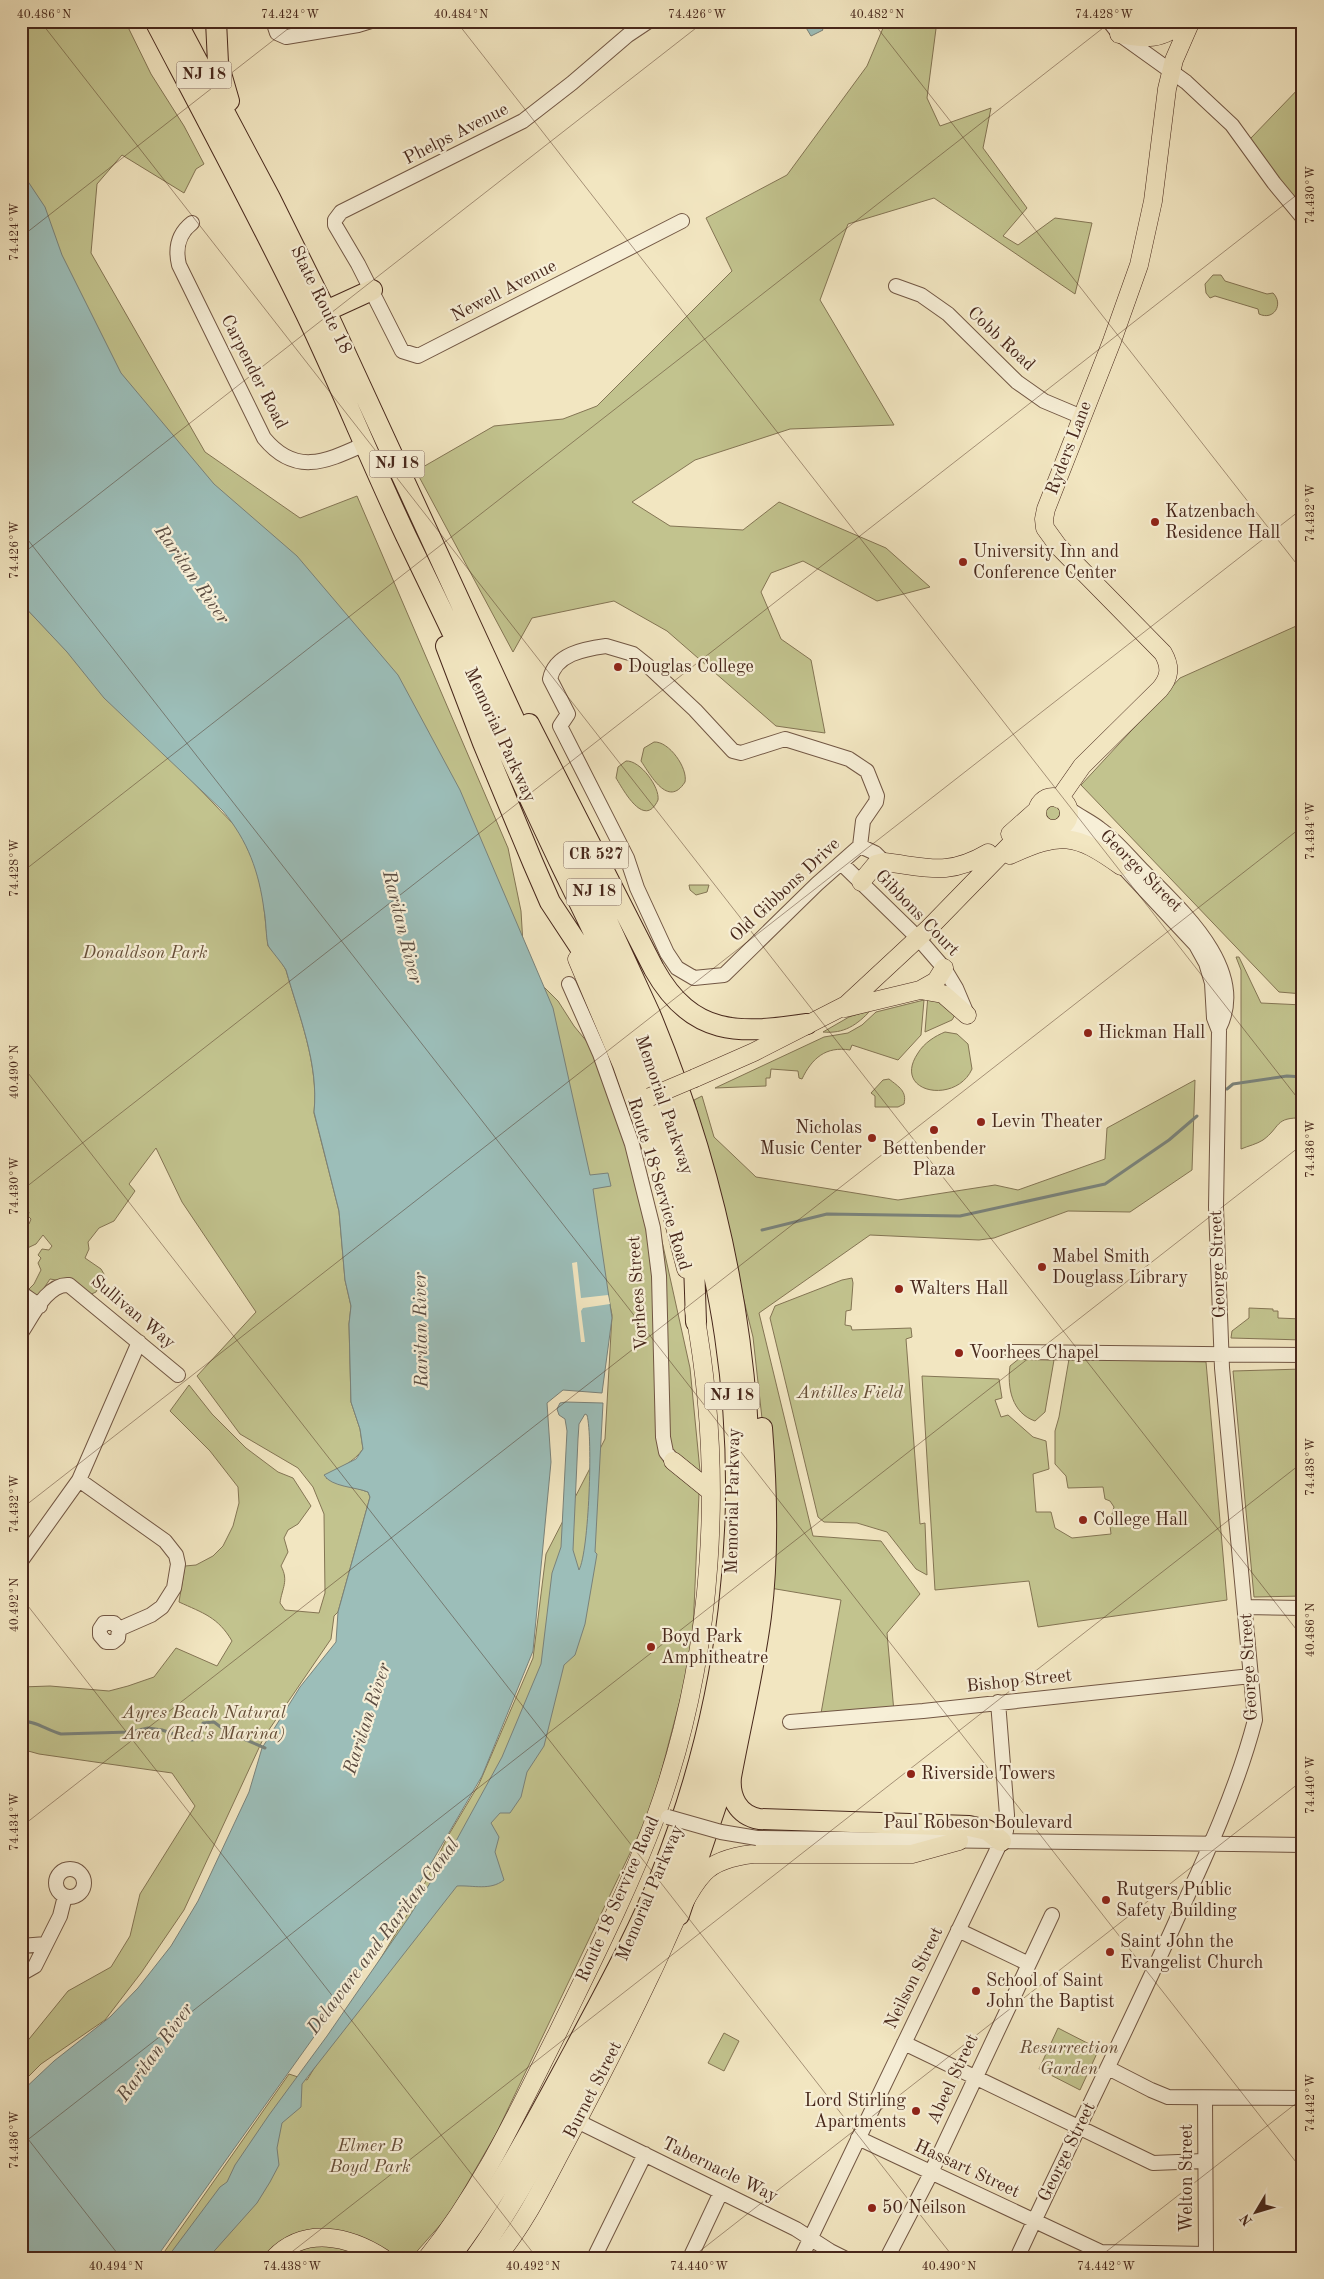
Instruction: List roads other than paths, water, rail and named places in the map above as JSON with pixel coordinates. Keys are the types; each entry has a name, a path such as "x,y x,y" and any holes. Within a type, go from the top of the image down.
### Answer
{"highway":[{"name":"State Route 18","path":"155,21 276,254 405,534"},
{"name":"State Route 18","path":"176,21 278,213 326,311 452,586"},
{"path":"216,21 218,63 228,95 232,128"},
{"path":"326,311 372,290"},
{"name":"CR 527","path":"405,534 486,752 550,902 579,946 599,983 648,1098"},
{"name":"Memorial Parkway","path":"405,534 444,611 613,974 640,1035 667,1108 698,1212 721,1312 731,1382 736,1476 733,1571 722,1662 715,1701 699,1764 673,1843 635,1934 589,2023 511,2165 478,2218 449,2258"},
{"name":"CR 527","path":"452,586 491,645 650,961 672,996 694,1014 712,1023 731,1029 764,1030 807,1024"},
{"name":"Memorial Parkway","path":"452,586 650,1014 685,1105 716,1207 741,1345 750,1470 750,1526 745,1593 727,1713 692,1836 643,1951 532,2170 475,2258"},
{"path":"648,1098 678,1195 689,1238 694,1263 696,1322"},
{"path":"716,1207 734,1262 748,1333 761,1423 766,1496 766,1548 761,1615 751,1681 731,1777 731,1792 738,1808 754,1818 778,1821 890,1822 969,1826 987,1830 1001,1841"},
{"path":"679,1916 737,1746"}],"main road":[{"path":"1114,27 1151,38 1166,34 1182,21"},
{"name":"Ryders Lane","path":"1064,803 1082,766 1160,689 1167,680 1169,670 1167,660 1157,645 1058,546 1046,528 1044,519 1046,508 1122,316 1145,244 1153,201 1165,97 1171,70 1191,21"},
{"path":"1045,800 1064,803 1068,820 1055,828 1040,822 1037,810 1045,800"},
{"name":"George Street","path":"834,1010 846,1005 1037,810"},
{"name":"George Street","path":"993,857 1022,836 1034,831 1055,828"},
{"path":"861,882 876,864 884,862 942,870 993,857 1040,841 1065,838 1091,846 1121,866"},
{"name":"Route 18 Service Road","path":"427,2258 458,2217 501,2144 605,1936 662,1815 696,1657 707,1573 710,1492 706,1398 696,1322 672,1214 647,1135 605,1023 550,902"},
{"path":"648,1098 754,1052 834,1010 920,990 936,981 944,968"},
{"path":"920,990 943,994 969,1018"},
{"path":"673,1461 686,1464 693,1462 709,1444"},
{"path":"673,1461 710,1492"},
{"name":"Burnet Street","path":"500,2255 542,2188 679,1916 704,1873 715,1865 732,1858 761,1853 912,1854 959,1841"},
{"path":"274,2258 293,2243 317,2237 338,2239 378,2255"},
{"path":"291,2258 304,2251 319,2248 335,2250 357,2258"}],"street":[{"path":"273,21 279,35 289,36 358,25 371,21"},
{"name":"Phelps Avenue","path":"372,290 337,229 335,224 337,216 523,121 572,83 628,35 650,21"},
{"path":"1114,27 1171,70 1232,125 1274,183 1303,218"},
{"name":"Newell Avenue","path":"372,290 402,351 418,356 682,221"},
{"name":"Carpender Road","path":"192,223 178,240 179,265 264,438 274,449 287,458 306,463 326,461 365,444"},
{"name":"Cobb Road","path":"896,286 920,295 948,314 1017,382 1044,401 1082,417"},
{"name":"Old Gibbons Drive","path":"606,646 633,654 695,710 733,751 741,753 785,739 849,759 867,771 877,796 876,802 864,820 860,846 842,862 724,975 694,978 677,968 667,953 637,888 627,858 560,726 568,714 550,679 552,669 564,658 584,650 606,646"},
{"name":"George Street","path":"1017,2258 1078,2127 1108,2068 1211,1845 1250,1740 1255,1720 1222,1354 1216,1207 1219,1028 1224,1018 1224,980 1212,952 1202,935 1177,906 1101,829 1064,803"},
{"name":"George Street","path":"1055,828 1077,828 1092,835 1196,945 1206,962 1212,983 1214,1018 1219,1028"},
{"name":"Gibbons Court","path":"860,846 875,853 884,862"},
{"name":"Gibbons Court","path":"842,862 914,934 944,968 956,988 969,1018"},
{"name":"Vorhees Street","path":"569,984 600,1054 632,1144 653,1228 659,1276 663,1437 666,1452 673,1461"},
{"name":"Sullivan Way","path":"40,1306 51,1291 61,1285 73,1287 178,1375"},
{"path":"21,1293 40,1306 21,1332"},
{"path":"21,1561 79,1480 139,1342"},
{"path":"1012,1352 1303,1355"},
{"path":"79,1480 165,1541 176,1555 178,1564 174,1588 162,1607 151,1615 119,1629"},
{"path":"1246,1607 1303,1608"},
{"name":"Bishop Street","path":"790,1722 1251,1676"},
{"name":"Neilson Street","path":"801,2258 1007,1826 998,1702"},
{"name":"Paul Robeson Boulevard","path":"662,1815 721,1832 757,1838 1303,1846"},
{"path":"46,1944 22,1946 26,1971 35,1966 46,1944 60,1916 65,1896"},
{"name":"Abeel Street","path":"887,2258 1052,1915"},
{"path":"958,1930 1029,1964"},
{"path":"904,2043 1153,2163 1204,2161"},
{"path":"1108,2068 1150,2090 1168,2097 1303,2098"},
{"name":"Welton Street","path":"1205,2098 1206,2256"},
{"name":"Tabernacle Way","path":"577,2121 796,2228 844,2258"},
{"name":"Hassart Street","path":"858,2138 1101,2252 1206,2256"},
{"path":"595,2258 645,2154"},
{"path":"690,2258 721,2192"}],"water":[{"path":"802,21 818,21 823,30 811,36"},
{"path":"21,171 45,207 62,255 121,373 214,484 297,556 398,675 460,790 553,1008 590,1175 608,1173 611,1186 593,1189 612,1318 602,1393 563,1390 547,1403 551,1462 533,1651 482,1776 401,1915 156,2258 21,2258 21,2092 54,2061 110,2017 138,1988 171,1946 198,1901 249,1792 262,1748 300,1687 336,1642 338,1612 370,1497 368,1492 332,1482 324,1475 356,1459 363,1449 360,1429 351,1402 349,1324 351,1306 345,1280 339,1211 314,1112 314,1076 307,1040 286,970 268,945 262,896 246,845 223,811 104,698 67,652 21,603"},
{"path":"560,1403 603,1403 595,1552 597,1554 585,1624 575,1655 564,1665 544,1746 527,1772 521,1797 510,1813 500,1813 491,1823 499,1837 495,1852 504,1880 487,1886 457,1886 302,2084 301,2107 282,2123 277,2148 279,2165 257,2203 208,2258 167,2258 220,2187 227,2182 235,2165 269,2115 327,2036 409,1917 456,1841 502,1757 541,1664 552,1573 561,1547 567,1431 565,1419 559,1415 557,1409","holes":["585,1414 587,1415 590,1446 588,1519 579,1570 573,1550 578,1439 579,1424"]}],"waterway":[{"path":"1227,1089 1233,1084 1287,1076 1303,1077"},
{"path":"762,1230 827,1214 960,1216 1105,1184 1169,1140 1197,1116"},
{"path":"21,1721 32,1722 61,1734 130,1732 148,1728 162,1730 192,1740 201,1738 203,1723 214,1722 227,1732 265,1748"}],"place":[{"name":"Katzenbach Residence Hall","path":"1155,522"},
{"name":"University Inn and Conference Center","path":"963,562"},
{"name":"Douglas College","path":"618,667"},
{"name":"Hickman Hall","path":"1088,1033"},
{"name":"Levin Theater","path":"981,1122"},
{"name":"Bettenbender Plaza","path":"934,1130"},
{"name":"Nicholas Music Center","path":"872,1138"},
{"name":"Mabel Smith Douglass Library","path":"1042,1267"},
{"name":"Walters Hall","path":"899,1289"},
{"name":"Voorhees Chapel","path":"959,1353"},
{"name":"College Hall","path":"1083,1520"},
{"name":"Boyd Park Amphitheatre","path":"651,1647"},
{"name":"Riverside Towers","path":"911,1774"},
{"name":"Rutgers Public Safety Building","path":"1106,1900"},
{"name":"Saint John the Evangelist Church","path":"1110,1952"},
{"name":"School of Saint John the Baptist","path":"976,1991"},
{"name":"Lord Stirling Apartments","path":"916,2111"},
{"name":"50 Neilson","path":"872,2208"}],"water label":[{"name":"Raritan River","path":"191,575"},
{"name":"Raritan River","path":"401,927"},
{"name":"Raritan River","path":"422,1330"},
{"name":"Raritan River","path":"368,1719"},
{"name":"Delaware and Raritan Canal","path":"384,1937"},
{"name":"Raritan River","path":"156,2053"}],"park label":[{"name":"Donaldson Park","path":"145,953"},
{"name":"Antilles Field","path":"850,1393"},
{"name":"Ayres Beach Natural Area (Red's Marina)","path":"204,1724"},
{"name":"Resurrection Garden","path":"1069,2058"},
{"name":"Elmer B Boyd Park","path":"370,2156"}]}
